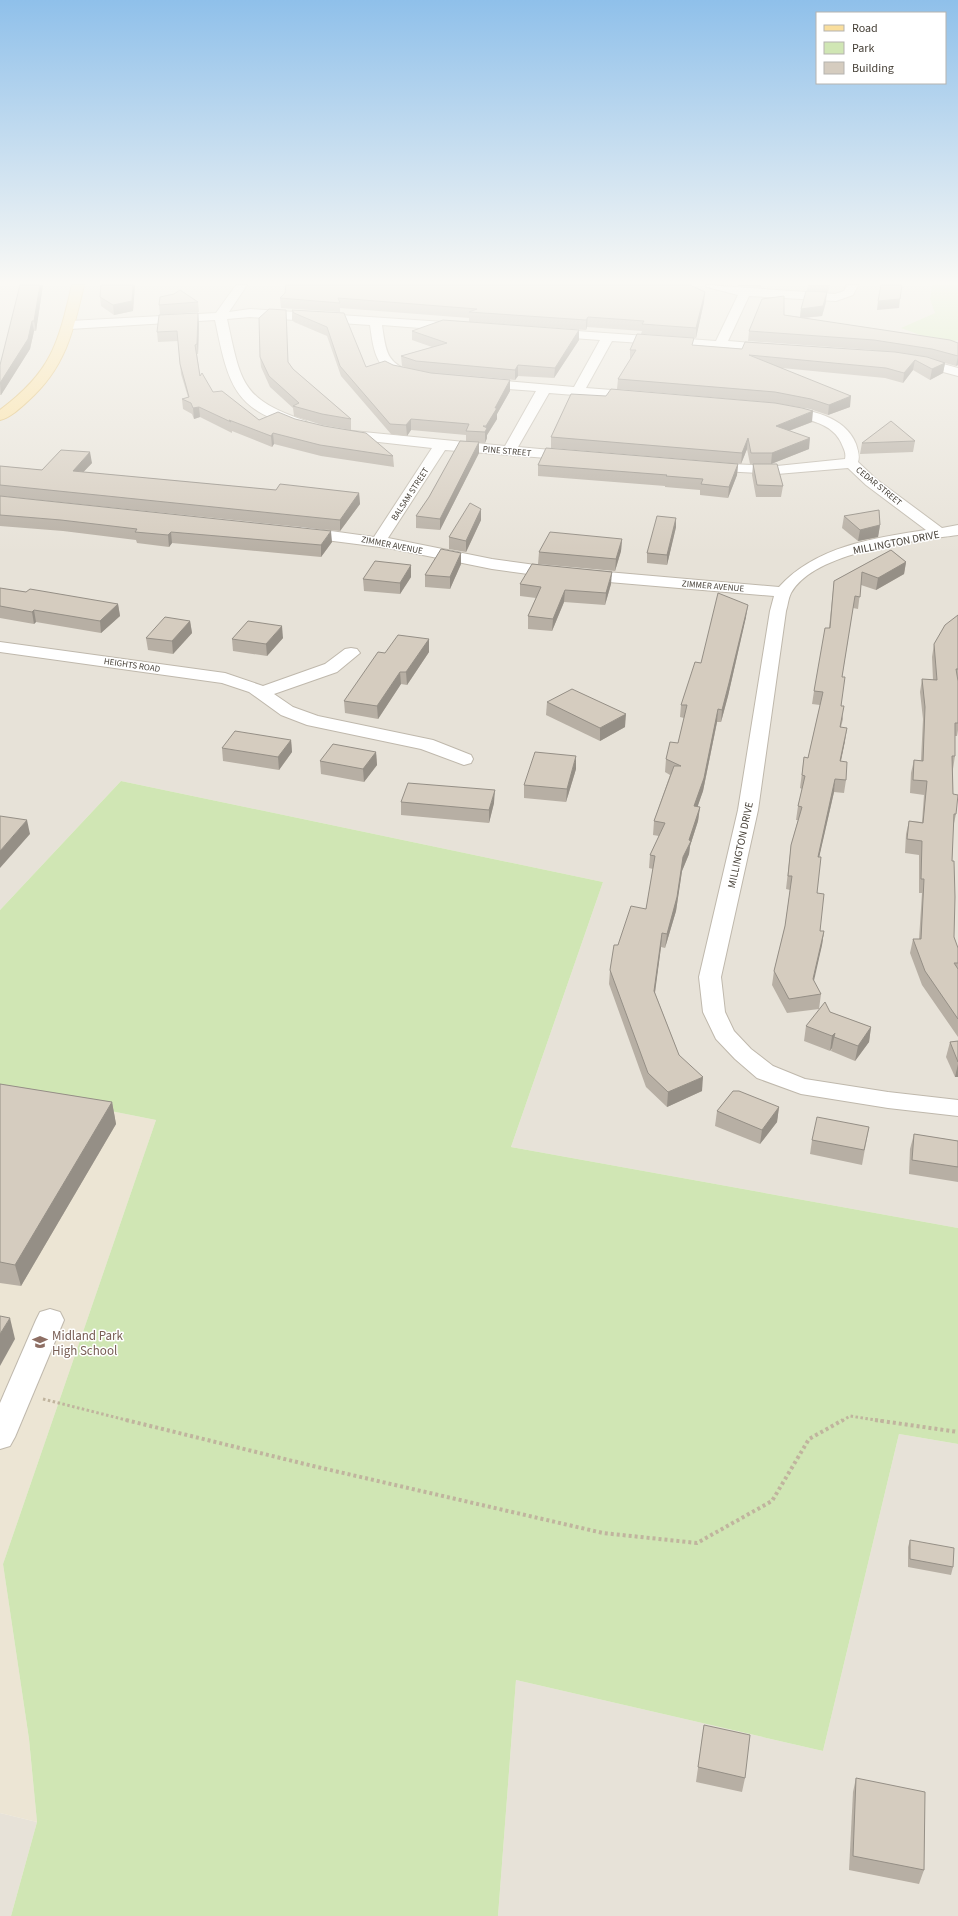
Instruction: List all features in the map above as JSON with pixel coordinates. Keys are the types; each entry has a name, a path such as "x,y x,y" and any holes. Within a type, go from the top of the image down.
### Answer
{"main road":[{"path":"0,416 34,391 46,374"}],"street":[{"path":"235,374 239,386 246,395 269,411 315,429"},
{"path":"405,374 422,378"},
{"path":"578,391 587,374"},
{"path":"467,382 649,397"},
{"path":"509,451 545,388"},
{"name":"CEDAR STREET","path":"774,408 804,414 818,419 841,431 846,438 853,457 851,463 871,482 949,532"},
{"name":"PINE STREET","path":"330,432 441,445 587,457"},
{"name":"BALSAM STREET","path":"378,542 441,445"},
{"path":"696,466 777,470 851,463"},
{"name":"ZIMMER AVENUE","path":"286,530 378,542 492,564 550,572 783,592"},
{"name":"MILLINGTON DRIVE","path":"949,532 860,548 832,556 801,572 783,592 778,611 748,810 710,977 714,1012 724,1034 743,1054 765,1072 801,1086 888,1100 958,1108"},
{"name":"HEIGHTS ROAD","path":"0,647 225,678 255,688 287,711 313,721 426,744 464,759"},
{"path":"262,692 331,668 351,653"},
{"path":"0,1437 50,1320"}],"path":[{"path":"20,1393 313,1466 603,1533 697,1544 772,1501 809,1439 850,1416 958,1432"}],"shaded area":[{"path":"0,374 958,374 958,1228 511,1147 603,882 121,781 0,910"},
{"name":"Midland Park High School","path":"0,1089 156,1120 3,1564 29,1739 37,1822 0,1813"},
{"path":"899,1434 958,1444 958,1916 498,1916 516,1680 823,1751"},
{"path":"0,1813 37,1822 11,1916 0,1916"}],"green space":[{"path":"121,781 603,882 511,1147 958,1228 958,1444 899,1434 823,1751 516,1680 498,1916 11,1916 37,1822 29,1739 3,1564 156,1120 0,1089 0,910"}],"building":[{"path":"0,374 5,374 0,383"},
{"path":"183,374 200,374 200,376 203,374 213,392 222,391 259,420 278,412 295,419 324,426 366,433 393,456 320,445 273,433 271,436 229,420 231,422 199,407 193,408 191,403 182,399 189,397"},
{"path":"268,374 299,374 351,419 322,414 293,406 299,403"},
{"path":"347,374 447,374 510,380 495,408 497,408 486,426 483,426 487,428 485,432 466,431 469,424 411,419 406,425 390,424"},
{"path":"621,374 797,374 851,396 829,405 811,399 775,392 618,379"},
{"path":"611,389 775,403 802,408 813,411 776,426 810,438 772,453 751,453 748,438 742,453 551,437 571,394 606,396"},
{"path":"891,421 915,441 862,443"},
{"path":"460,441 479,442 440,519 416,516 429,497"},
{"path":"546,448 738,464 729,487 701,484 703,479 538,465"},
{"path":"61,450 90,452 73,471 276,490 280,484 359,493 340,520 0,485 0,466 42,470"},
{"path":"753,464 777,464 783,486 757,485"},
{"path":"0,496 331,531 321,545 171,532 168,535 135,532 137,529 61,520 0,515"},
{"path":"470,503 481,509 466,541 449,537"},
{"path":"879,510 880,525 860,530 844,516"},
{"path":"657,516 676,518 667,555 647,553"},
{"path":"550,532 622,539 616,559 539,552"},
{"path":"441,549 461,553 450,577 425,575"},
{"path":"891,550 906,562 878,578 862,572 860,597 855,596 842,677 845,677 841,706 844,706 840,727 847,728 840,761 847,762 846,780 835,779 818,857 821,857 817,893 824,894 820,931 824,931 813,979 821,994 789,999 774,971 785,926 792,876 788,876 791,845 802,807 798,806 805,776 802,775 804,757 808,758 823,692 814,691 825,628 830,628 834,581"},
{"path":"375,561 411,565 400,583 363,579"},
{"path":"532,564 612,572 606,593 565,590 553,619 528,616 541,587 520,584"},
{"path":"0,588 26,592 30,589 118,604 100,621 34,610 32,612 0,606"},
{"path":"718,593 748,605 722,710 718,709 704,778 694,806 700,807 689,840 691,841 683,857 677,897 667,934 662,933 654,991 679,1055 703,1077 668,1092 648,1073 610,970 614,945 618,945 631,906 646,909 655,856 650,855 665,823 654,821 674,766 681,766 666,759 670,742 678,743 687,705 681,705 695,662 701,663"},
{"path":"958,615 958,669 956,669 958,681 958,723 955,723 955,756 952,756 953,794 958,795 956,814 954,814 952,861 954,861 955,897 954,937 958,948 958,963 954,963 958,969 958,1019 925,971 913,939 921,939 924,879 921,879 922,841 907,839 909,821 923,823 927,781 913,780 914,760 923,761 925,707 922,679 937,680 934,644 945,625"},
{"path":"165,617 190,621 172,641 146,638"},
{"path":"248,621 282,626 266,644 232,639"},
{"path":"398,635 429,639 406,672 400,672 377,706 344,701 378,652 385,653"},
{"path":"572,689 626,714 600,728 547,702"},
{"path":"235,731 291,740 278,757 222,748"},
{"path":"333,744 376,752 363,769 320,761"},
{"path":"535,752 576,756 567,789 524,785"},
{"path":"408,783 495,790 489,810 401,802"},
{"path":"0,816 27,820 0,851"},
{"path":"825,1002 830,1012 871,1027 858,1046 834,1037 835,1033 832,1036 806,1026"},
{"path":"958,1041 958,1062 950,1042"},
{"path":"0,1084 112,1102 15,1265 0,1262"},
{"path":"733,1091 739,1091 779,1107 762,1130 717,1111"},
{"path":"817,1117 869,1127 864,1150 812,1140"},
{"path":"914,1134 958,1141 958,1167 912,1160"},
{"path":"0,1316 10,1318 0,1334"},
{"path":"910,1540 954,1548 953,1567 910,1559"},
{"path":"704,1725 750,1735 745,1778 698,1767"},
{"path":"856,1778 925,1792 924,1870 853,1856"}],"place":[{"name":"Midland Park High School","path":"40,1342"}]}
